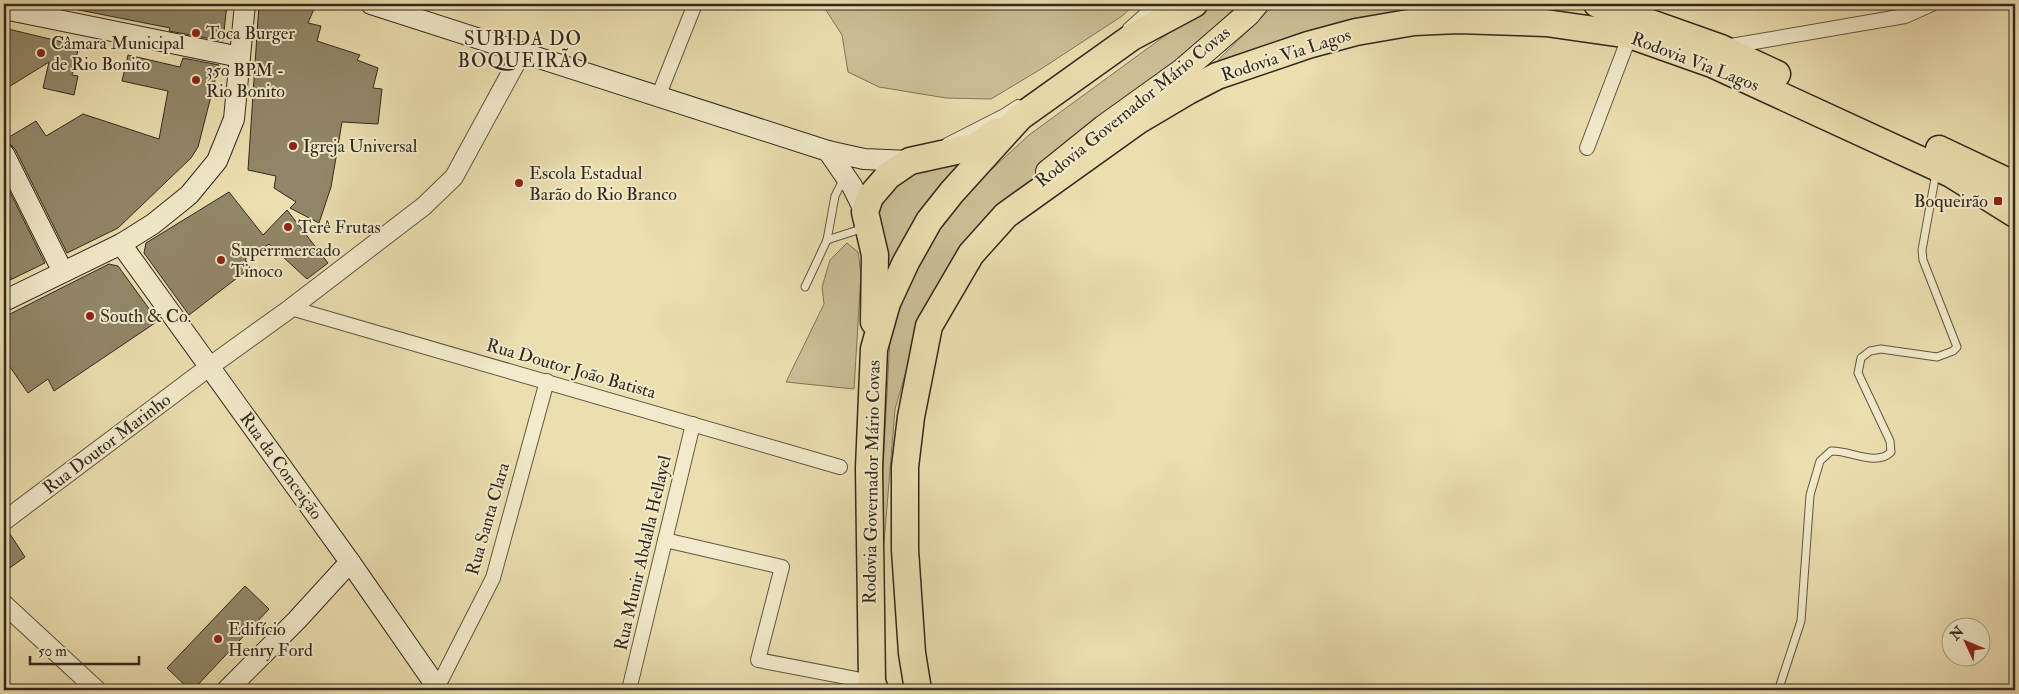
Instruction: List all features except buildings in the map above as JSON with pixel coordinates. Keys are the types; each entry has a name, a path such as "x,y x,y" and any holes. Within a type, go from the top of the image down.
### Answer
{"highway":[{"name":"Rodovia Governador Mário Covas","path":"874,686 869,468 874,349 887,303 906,262 929,221 952,192 1020,117 1132,37 1169,4"},
{"path":"1132,37 1194,4"},
{"name":"Rodovia Via Lagos","path":"1596,4 1729,47 2015,185"},
{"name":"Rodovia Governador Mário Covas","path":"918,690 912,653 904,550 905,468 911,416 929,326 971,254 1033,186 1064,158 1182,71 1252,9"},
{"name":"Rodovia Via Lagos","path":"1006,215 1139,120 1217,76 1308,45 1356,32 1414,22 1458,20 1546,23 1630,35 1712,64 1937,167 1952,174 2015,214"},
{"path":"874,349 874,256 866,220 870,198 888,176 910,161 974,147 1020,117"}],"main road":[{"path":"4,301 121,244 153,224 189,195 217,161 234,119 245,4"},
{"path":"371,4 828,151 864,159 910,161"},
{"path":"4,9 240,57"},
{"path":"828,151 852,186 866,220"},
{"path":"4,154 63,272"},
{"name":"Rua da Conceição","path":"121,244 350,562 438,689"},
{"path":"227,690 297,620 350,562"}],"street":[{"path":"658,96 695,4"},
{"path":"910,161 1004,114 1108,45 1155,4"},
{"path":"1616,4 1729,47 1905,16 1932,4"},
{"path":"1587,148 1630,35"},
{"name":"Rua Doutor Marinho","path":"4,521 291,308 424,206 454,177 522,54"},
{"name":"Rua Doutor João Batista","path":"291,308 840,467"},
{"name":"Rua Santa Clara","path":"438,689 493,578 546,381"},
{"name":"Rua Munir Abdalla Hellayel","path":"629,690 693,424"},
{"path":"665,540 782,567 758,660 874,686"},
{"path":"4,604 97,690"}],"lane":[{"path":"1780,684 1801,621 1810,495 1820,462 1831,451 1876,459 1885,457 1891,452 1890,441 1858,374 1861,358 1870,351 1881,350 1937,357 1953,351 1956,347 1955,340 1923,260 1922,250 1937,167"},
{"path":"805,287 826,240 835,196 845,177"},
{"path":"826,240 866,220"}],"shaded area":[{"path":"822,4 1135,4 1122,16 991,99 946,98 879,87 848,72 842,35"},
{"path":"1216,4 1238,4 1197,46 1034,178 965,249 920,324 895,409 884,543 879,543 890,337 920,251 966,193 1029,135 1181,24"},
{"path":"1275,4 1525,4 1571,20 1440,15 1210,68"},
{"path":"970,162 945,188 905,237 883,286 876,212 880,194 915,169"},
{"path":"847,243 858,252 861,274 854,389 786,382 824,304 822,287 830,260"}],"place":[{"name":"Toca Burger","path":"196,33"},
{"name":"Câmara Municipal de Rio Bonito","path":"41,53"},
{"name":"35o BPM - Rio Bonito","path":"196,80"},
{"name":"Igreja Universal","path":"293,146"},
{"name":"Escola Estadual Barão do Rio Branco","path":"519,183"},
{"name":"Boqueirão","path":"1998,201"},
{"name":"Terê Frutas","path":"288,227"},
{"name":"Superrmercado Tinoco","path":"221,260"},
{"name":"South & Co.","path":"90,316"},
{"name":"Edifício Henry Ford","path":"218,639"}],"district":[{"name":"SUBIDA DO BOQUEIRÃO","path":"523,50"}]}
